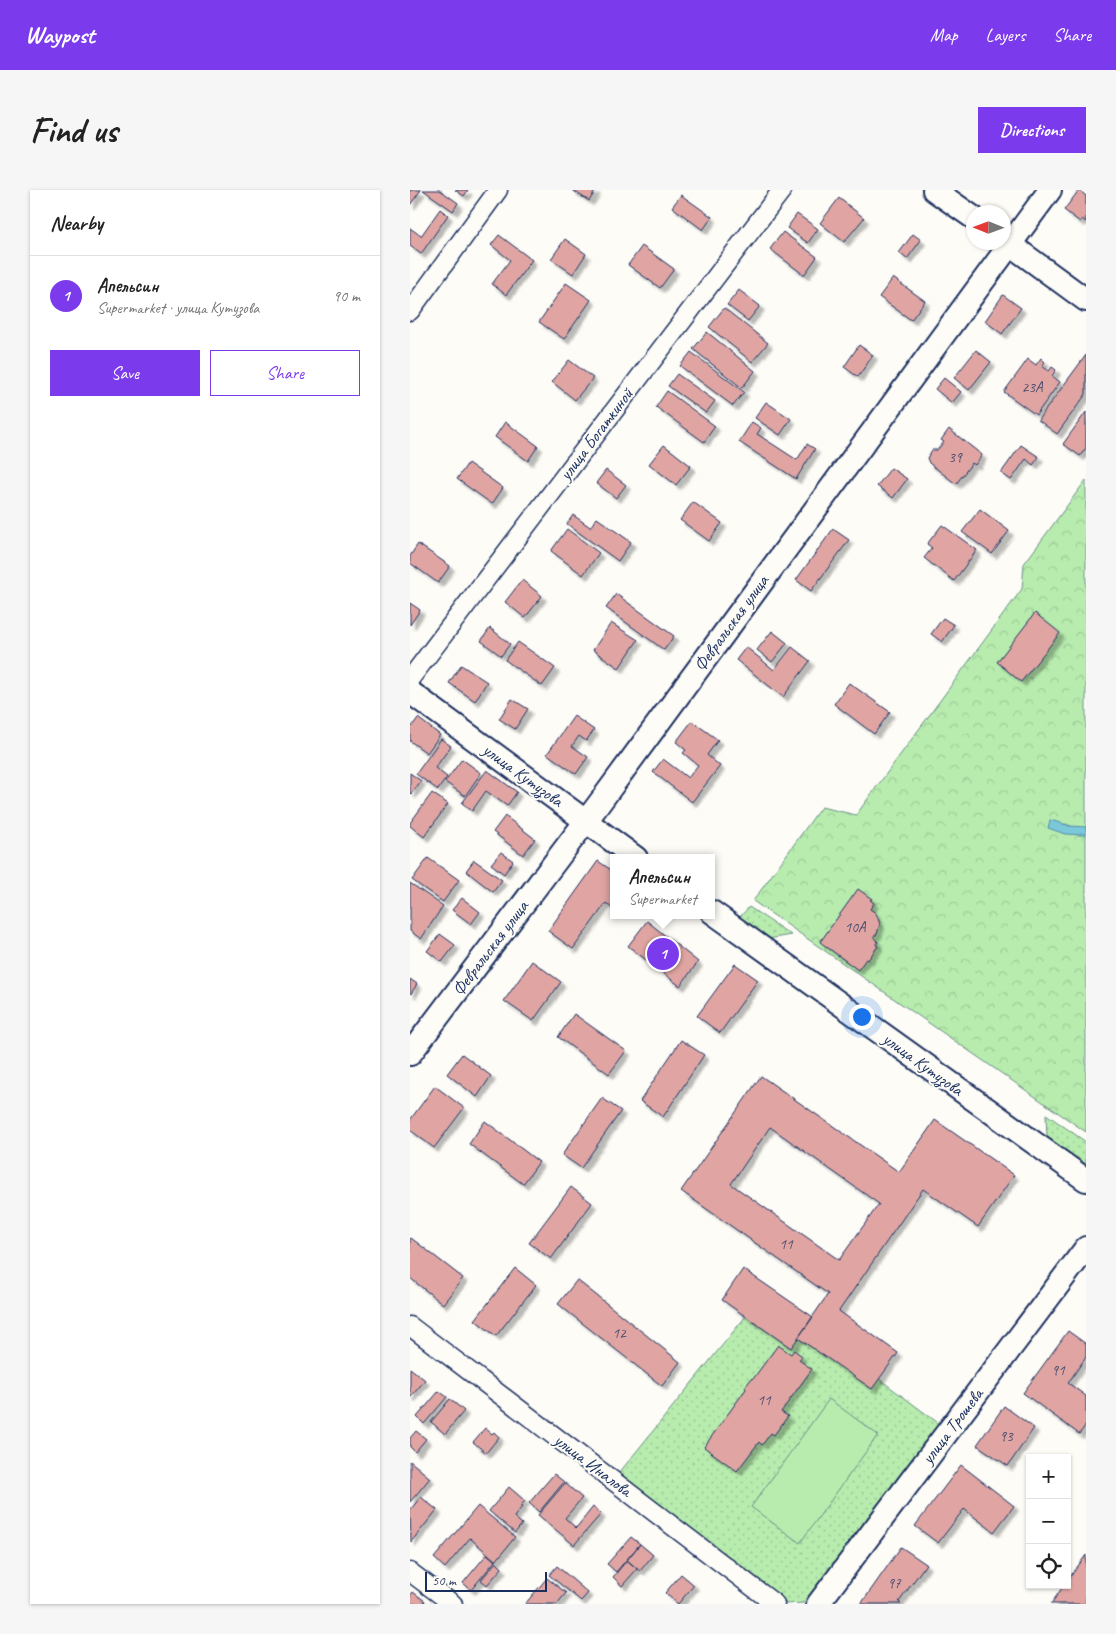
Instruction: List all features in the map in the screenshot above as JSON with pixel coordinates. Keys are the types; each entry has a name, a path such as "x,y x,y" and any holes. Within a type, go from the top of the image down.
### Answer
{"street":[{"path":"410,311 498,190"},
{"name":"улица Богаткиной","path":"410,679 782,190"},
{"path":"934,190 966,212"},
{"name":"Февральская улица","path":"1011,238 1050,190"},
{"path":"1011,246 1086,300"},
{"name":"Февральская улица","path":"410,1054 586,821 1002,250"},
{"name":"улица Кутузова","path":"410,692 631,854"},
{"name":"улица Кутузова","path":"715,914 1086,1180"},
{"name":"улица Трошева","path":"818,1604 1086,1248"},
{"name":"улица Иналова","path":"410,1326 775,1604"},
{"path":"410,1572 453,1604"}],"green space":[{"path":"1086,480 1086,1132 753,901 821,807 856,815 1022,589 1024,564"},
{"path":"749,907 791,935 768,939 739,918"},
{"path":"1046,1114 1086,1142 1086,1170 1047,1139"},
{"path":"784,1308 941,1425 812,1598 804,1603 785,1604 619,1473 746,1316"},
{"path":"829,1399 878,1435 800,1543 751,1507"}],"water":[{"path":"1050,820 1071,826 1086,827 1086,835 1065,834 1048,828"}],"building":[{"path":"410,190 421,190 410,205"},
{"path":"423,190 440,190 458,203 453,211"},
{"path":"455,190 468,190 464,196"},
{"path":"572,190 596,190 589,201"},
{"path":"1079,190 1086,196 1086,222 1082,219 1080,222 1064,210"},
{"path":"681,195 712,217 703,230 672,207"},
{"path":"839,198 864,218 844,242 820,223"},
{"path":"440,209 448,215 421,254 410,246 410,228 421,236"},
{"path":"797,214 818,229 808,243 787,228"},
{"path":"783,232 817,257 804,275 770,249"},
{"path":"913,234 921,240 907,259 899,253"},
{"path":"499,235 532,260 506,295 492,284 510,260 491,245"},
{"path":"565,239 586,254 573,274 551,259"},
{"path":"642,246 674,269 660,288 628,265"},
{"path":"893,278 925,301 911,320 879,297"},
{"path":"566,283 591,300 564,339 539,322"},
{"path":"739,290 760,306 748,321 727,305"},
{"path":"1003,295 1021,308 1002,334 985,321"},
{"path":"724,308 768,343 752,362 709,327"},
{"path":"707,332 755,371 742,388 693,349"},
{"path":"859,345 873,355 858,377 844,367"},
{"path":"976,350 991,362 969,390 954,378"},
{"path":"691,352 744,392 733,406 680,366"},
{"path":"1086,355 1086,394 1057,434 1038,420"},
{"path":"1041,358 1045,362 1042,366 1049,371 1052,367 1056,370 1052,376 1060,382 1036,415 1004,392 1028,359 1036,365"},
{"path":"569,360 593,378 575,400 552,382"},
{"path":"677,374 715,401 706,413 668,386"},
{"path":"944,378 961,392 952,403 935,389"},
{"path":"667,391 715,426 704,442 656,407"},
{"path":"766,402 791,419 780,435 755,418"},
{"path":"1086,412 1086,448 1080,456 1063,444"},
{"path":"505,422 538,446 528,461 495,437"},
{"path":"752,422 761,428 757,434 797,460 807,444 815,449 796,479 739,442"},
{"path":"949,429 982,455 975,465 972,463 956,484 929,463 927,458 932,450 937,450 944,442 941,440"},
{"path":"664,445 691,466 676,485 649,464"},
{"path":"1021,445 1039,457 1033,465 1026,459 1011,480 1001,473"},
{"path":"468,463 503,488 492,504 457,479"},
{"path":"891,468 907,479 893,498 877,486"},
{"path":"606,470 626,485 616,498 596,483"},
{"path":"693,502 722,523 709,541 680,520"},
{"path":"980,509 1009,531 992,554 962,532"},
{"path":"573,515 590,527 597,518 631,542 618,561 567,524"},
{"path":"942,525 977,550 954,581 924,558 932,548 927,544"},
{"path":"567,529 599,553 583,575 551,551"},
{"path":"833,529 849,540 811,591 796,580"},
{"path":"418,544 450,566 438,583 410,563 410,556"},
{"path":"522,580 542,596 525,618 505,602"},
{"path":"616,594 674,636 664,650 606,608"},
{"path":"410,603 420,610 410,625"},
{"path":"1035,613 1060,633 1021,682 997,662"},
{"path":"943,618 954,625 942,642 931,634"},
{"path":"611,623 638,640 619,668 593,650"},
{"path":"490,628 510,644 501,656 481,641"},
{"path":"772,631 787,643 772,662 757,650"},
{"path":"518,642 555,668 542,686 505,660"},
{"path":"746,647 774,670 792,647 810,661 783,697 736,660"},
{"path":"461,665 487,682 475,701 449,683"},
{"path":"849,683 890,712 874,734 834,704"},
{"path":"512,699 528,709 515,729 499,719"},
{"path":"574,716 594,730 586,741 579,736 572,746 588,757 576,774 547,754"},
{"path":"418,718 440,735 427,753 410,741 410,729"},
{"path":"692,721 718,740 707,755 720,766 692,802 653,772 663,759 688,778 698,765 683,753 686,750 676,742"},
{"path":"441,739 451,746 435,768 447,777 438,790 416,774"},
{"path":"462,759 481,773 465,796 445,782"},
{"path":"487,770 517,792 507,806 486,791 472,811 462,803"},
{"path":"410,773 421,781 411,794 410,793"},
{"path":"432,793 448,804 424,837 410,826 410,823"},
{"path":"505,816 535,839 523,855 493,832"},
{"path":"501,852 513,861 504,874 491,864"},
{"path":"428,858 459,880 443,902 412,880"},
{"path":"474,860 502,880 493,892 466,871"},
{"path":"598,861 610,869 610,906 606,903 573,949 548,931"},
{"path":"410,883 443,906 421,939 410,931"},
{"path":"858,889 872,899 870,900 874,903 870,909 876,913 880,924 877,934 873,937 878,942 876,945 878,946 858,970 820,942"},
{"path":"462,898 480,912 471,924 452,910"},
{"path":"647,921 698,962 680,986 628,946"},
{"path":"440,934 455,945 442,962 427,951"},
{"path":"532,961 561,982 533,1021 504,1001"},
{"path":"735,964 758,980 720,1033 697,1016"},
{"path":"410,979 417,984 411,994 410,993"},
{"path":"574,1014 626,1051 609,1074 558,1037"},
{"path":"681,1040 704,1055 663,1117 640,1101"},
{"path":"462,1054 491,1076 477,1097 447,1074"},
{"path":"761,1076 899,1172 935,1120 1014,1175 978,1227 923,1189 839,1311 898,1353 872,1389 798,1338 828,1294 681,1191","holes":["770,1127 879,1204 839,1260 731,1184"]},
{"path":"435,1086 464,1108 434,1148 410,1130 410,1120"},
{"path":"602,1098 621,1111 581,1168 562,1155"},
{"path":"485,1121 539,1162 523,1184 469,1144"},
{"path":"571,1187 592,1203 551,1259 529,1243"},
{"path":"411,1238 463,1278 443,1304 410,1278"},
{"path":"515,1268 536,1285 496,1336 475,1320"},
{"path":"743,1269 813,1317 791,1348 722,1300"},
{"path":"577,1280 680,1362 662,1386 558,1304"},
{"path":"1068,1331 1086,1344 1086,1357 1068,1383 1086,1396 1086,1425 1079,1434 1023,1393"},
{"path":"778,1345 791,1354 794,1350 802,1356 799,1360 812,1369 781,1412 788,1416 774,1435 771,1433 762,1445 759,1442 737,1471 704,1447 746,1389 745,1387"},
{"path":"410,1368 425,1380 410,1398"},
{"path":"439,1391 447,1397 424,1424 417,1417"},
{"path":"450,1399 464,1411 445,1434 431,1422"},
{"path":"1004,1406 1034,1428 1008,1466 977,1445"},
{"path":"485,1428 492,1434 494,1432 499,1437 486,1453 473,1442"},
{"path":"416,1431 426,1439 415,1452 410,1447 410,1438"},
{"path":"410,1461 430,1478 410,1502"},
{"path":"961,1465 1014,1506 994,1532 964,1509 938,1543 915,1526"},
{"path":"554,1474 564,1482 539,1512 529,1503"},
{"path":"565,1483 582,1498 565,1518 576,1528 593,1507 601,1514 574,1545 538,1515"},
{"path":"509,1487 525,1501 514,1517 522,1524 515,1533 489,1511"},
{"path":"421,1497 437,1510 411,1542 410,1510"},
{"path":"478,1506 515,1537 496,1561 470,1538 445,1568 434,1558"},
{"path":"631,1537 640,1544 616,1572 607,1564"},
{"path":"640,1544 653,1555 640,1571 627,1560"},
{"path":"901,1547 926,1564 899,1602 901,1604 861,1604"},
{"path":"487,1554 495,1561 471,1590 463,1583"},
{"path":"1086,1555 1086,1604 1051,1604 1061,1589 1071,1589 1071,1576"},
{"path":"627,1560 637,1569 622,1586 613,1577"},
{"path":"496,1562 502,1568 487,1585 481,1580"},
{"path":"557,1566 588,1593 581,1601 549,1575"},
{"path":"681,1574 694,1585 678,1604 665,1593"},
{"path":"547,1578 566,1593 557,1604 525,1604"},
{"path":"413,1592 425,1601 422,1604 410,1604 410,1596"}],"place":[{"name":"Апельсин","path":"663,954"}]}
